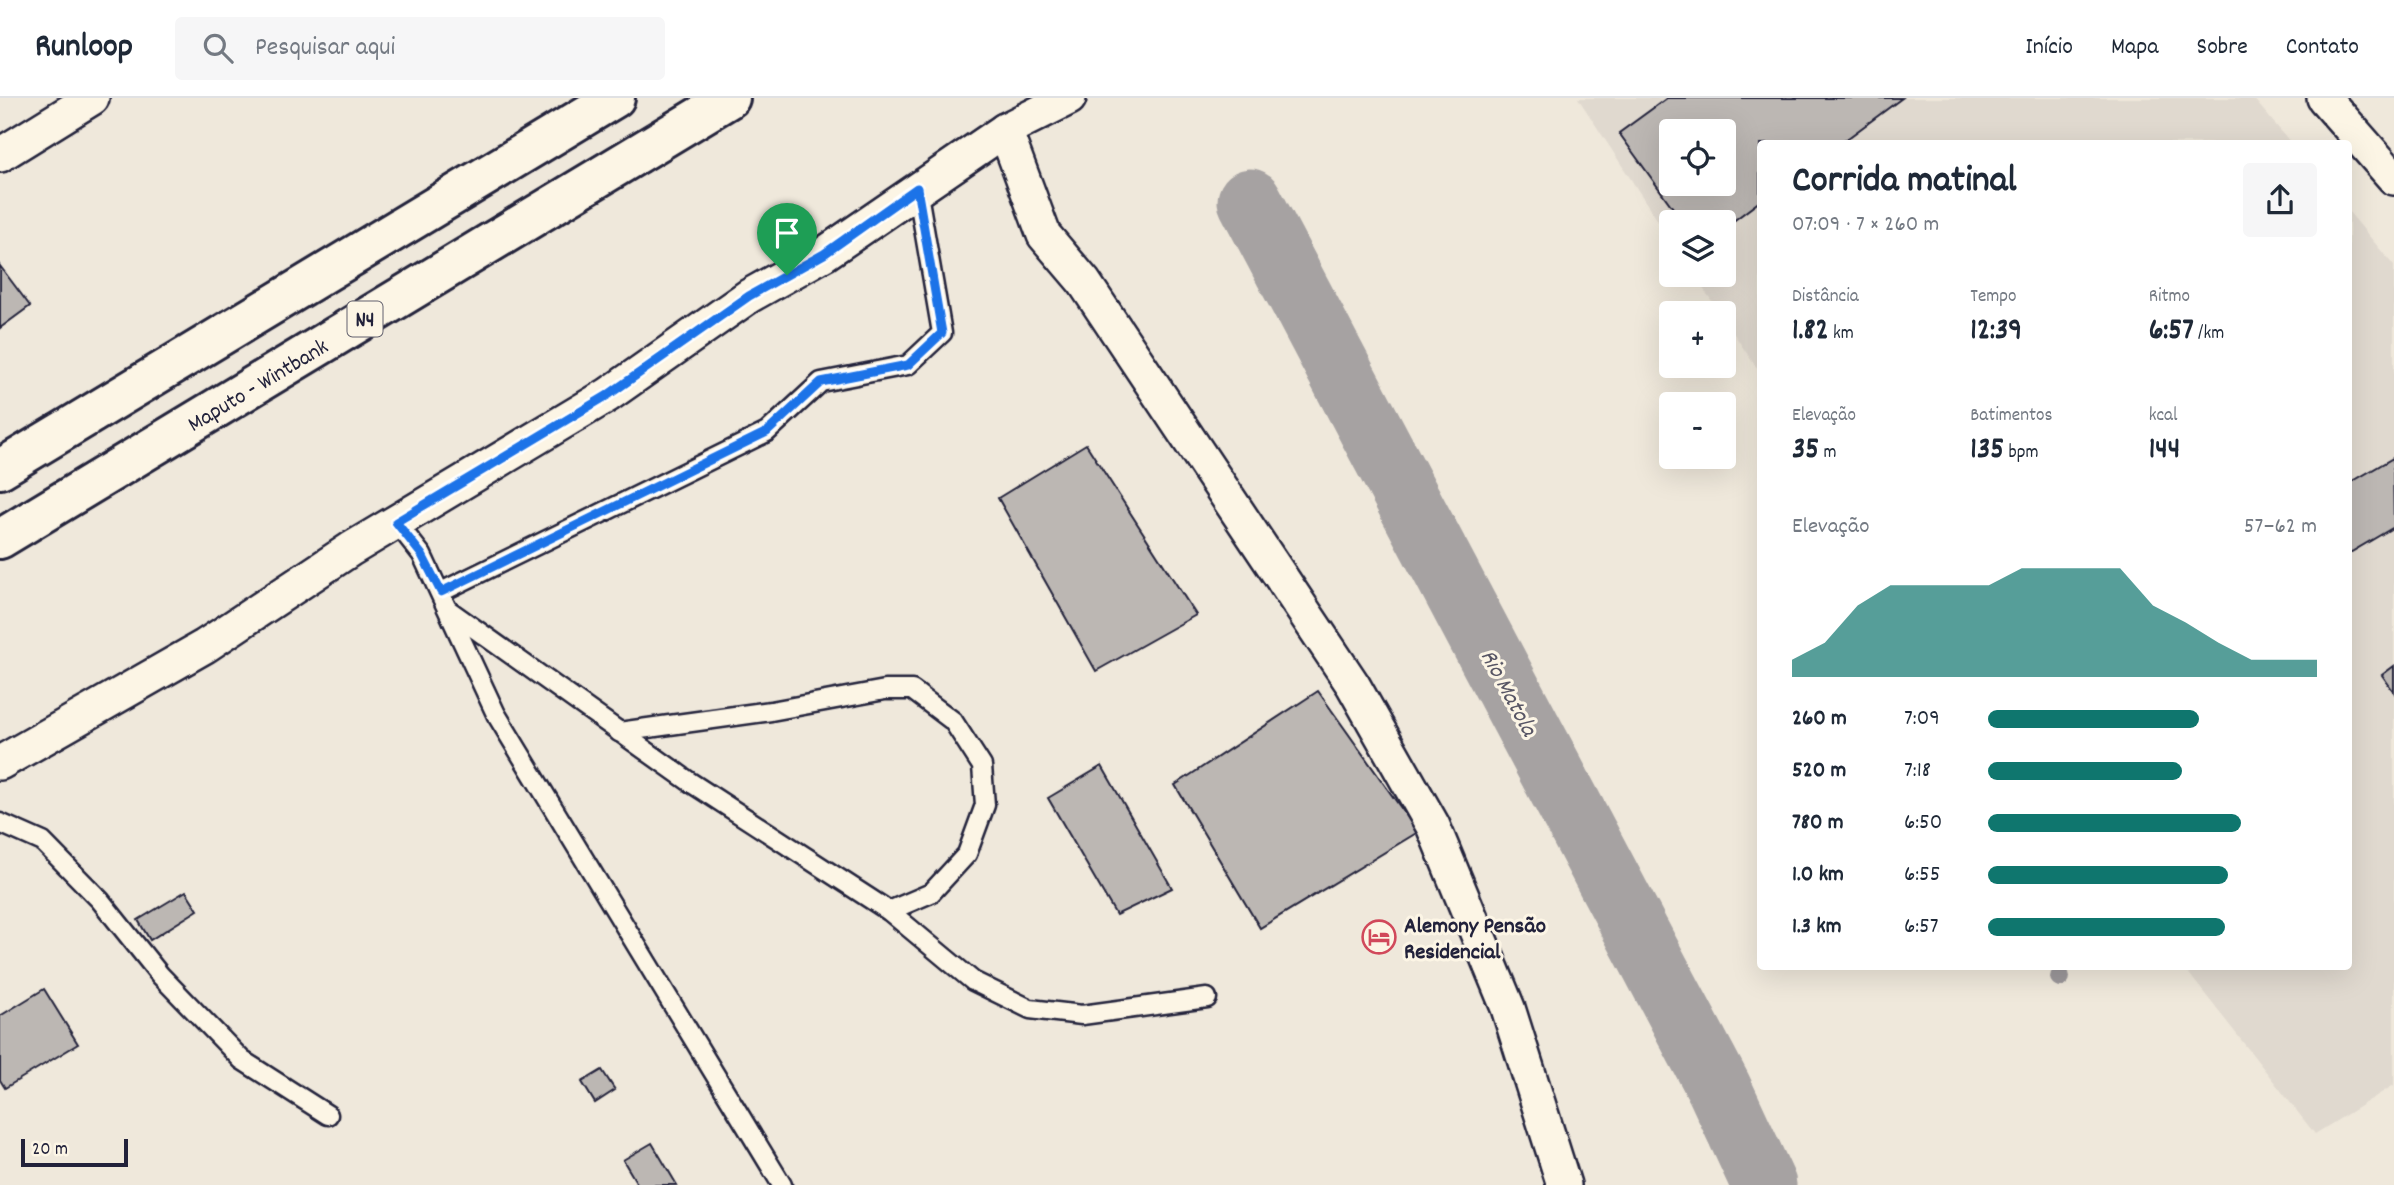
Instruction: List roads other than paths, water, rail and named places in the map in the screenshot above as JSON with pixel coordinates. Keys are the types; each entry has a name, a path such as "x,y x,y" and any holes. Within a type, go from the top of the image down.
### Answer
{"highway":[{"path":"0,469 615,98"},
{"name":"Maputo - Wintbank","path":"0,539 730,98"}],"street":[{"path":"0,155 92,98"},
{"path":"0,763 205,646 282,593 608,395 749,296 824,254 1005,130 1069,98"},
{"path":"2324,98 2394,178"},
{"path":"1005,130 1044,234 1084,282 1353,685 1433,825 1508,1008 1564,1185"}],"lane":[{"path":"441,592 767,432 821,382 908,365 942,333 917,188"},
{"path":"396,522 422,555 496,714 782,1185"},
{"path":"450,611 690,782 889,911 973,981 1030,1009 1082,1015 1207,999"},
{"path":"619,732 771,711 884,690 912,690 953,721 982,766 985,805 967,854 931,893 889,911"},
{"path":"0,823 43,842 100,900 160,975 242,1060 328,1115"}],"waterway":[{"name":"Rio Matola","path":"1250,201 1719,1088 1764,1185"}],"place":[{"name":"Alemony Pensão Residencial","path":"1379,937"}]}
